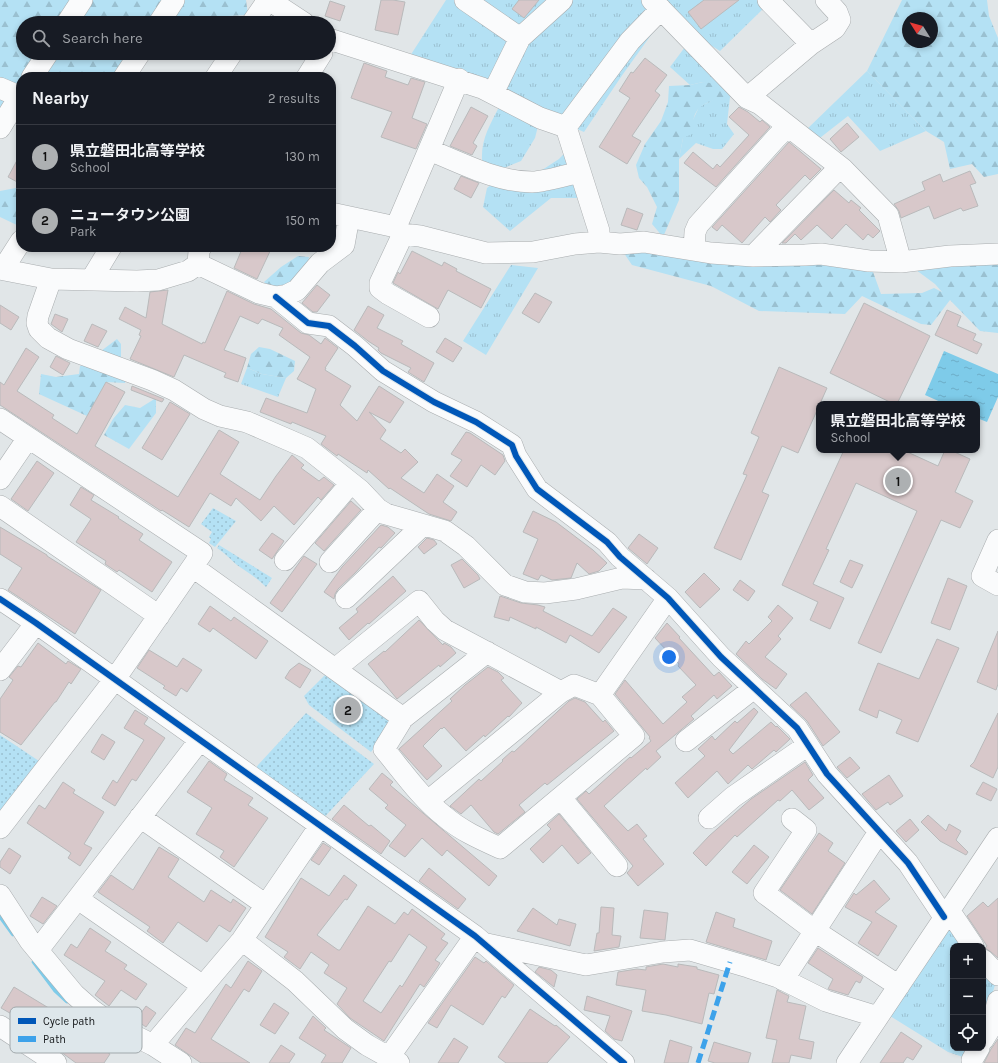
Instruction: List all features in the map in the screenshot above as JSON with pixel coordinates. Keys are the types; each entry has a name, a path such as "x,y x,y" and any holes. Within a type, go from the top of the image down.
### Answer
{"street":[{"path":"72,16 82,0"},
{"path":"164,16 174,0"},
{"path":"257,16 269,0 293,16"},
{"path":"465,0 520,38"},
{"path":"493,93 520,38 562,0"},
{"path":"768,0 811,44"},
{"path":"747,98 811,44 835,28 840,20 837,12 826,0"},
{"path":"566,127 657,4 747,98 760,104 840,166 888,215 901,262"},
{"path":"336,45 458,79 493,93 540,118 566,127"},
{"path":"35,72 43,60"},
{"path":"127,72 135,60"},
{"path":"219,72 227,60"},
{"path":"310,72 318,60"},
{"path":"429,317 388,294 380,288 380,283 429,150 458,79"},
{"path":"0,88 16,94"},
{"path":"0,128 16,104"},
{"path":"694,250 695,232 698,225 788,126"},
{"path":"566,127 599,231 599,242"},
{"path":"429,150 486,174 510,180 533,182 580,172"},
{"path":"753,256 840,166"},
{"path":"336,251 344,245 340,215 380,222 399,230 486,253 533,252 575,244 599,242 620,244 644,242 711,253 753,256 821,254 869,261 901,262 950,256 998,254"},
{"path":"16,248 1,269 51,279 158,280 188,271 200,256 252,290 276,297 308,323 329,326 355,346 383,371 434,402 476,422 512,445 516,456 537,489 607,542 620,557 668,598 721,657 797,728 827,774 908,864 971,943"},
{"path":"91,280 107,252"},
{"path":"276,297 287,295 297,290 320,263 335,252"},
{"path":"51,279 37,323 39,329 48,338 68,349 152,380 174,390 204,409 220,416 247,422 307,448 360,490 378,509 386,514 445,531 466,546 505,585 525,592 545,593 576,589 622,578 646,579"},
{"path":"0,419 202,554 115,680 0,828"},
{"path":"0,480 28,438"},
{"path":"285,560 351,483"},
{"path":"0,506 159,616"},
{"path":"330,562 378,509"},
{"path":"346,598 423,525"},
{"path":"998,540 982,576 998,584"},
{"path":"193,567 403,718"},
{"path":"600,695 668,598"},
{"path":"0,599 36,623 480,940 624,1063"},
{"path":"335,669 419,601 435,621 445,630 561,692"},
{"path":"0,670 36,623"},
{"path":"428,801 561,692 574,685 600,695 634,736 500,848 465,831 444,817 428,801 384,749 403,718 486,652"},
{"path":"686,741 754,688"},
{"path":"38,950 200,740"},
{"path":"709,818 733,797 808,745"},
{"path":"560,798 617,866"},
{"path":"140,817 266,905"},
{"path":"792,819 806,830 764,893 815,931 899,986"},
{"path":"153,1045 242,940 320,826"},
{"path":"783,980 879,832"},
{"path":"847,1063 998,838"},
{"path":"0,895 30,940 74,994 89,1007"},
{"path":"78,899 203,986"},
{"path":"242,940 295,981 345,1029 367,1045 394,1060 480,940"},
{"path":"480,940 586,965 663,952 690,950 748,967 783,980 826,1001 878,1017"},
{"path":"986,963 998,975"},
{"path":"986,1035 991,1027 998,1001"},
{"path":"0,1026 10,1033"},
{"path":"142,1040 181,1063"},
{"path":"41,1053 56,1063"}],"green space":[{"path":"0,0 246,0 248,15 16,16 16,60 126,60 115,72 16,72 16,115 0,107"},
{"path":"446,0 759,0 764,8 720,51 696,36 757,96 730,97 727,124 734,134 722,149 713,149 696,143 679,159 683,138 699,107 713,100 730,96 703,82 690,85 670,67 694,35 664,17 584,132 410,56"},
{"path":"902,0 987,0 989,16 998,38 998,174 984,177 972,164 950,169 944,142 926,131 867,71"},
{"path":"867,71 926,131 880,151 848,116 816,141 805,131"},
{"path":"703,82 724,85 730,97 714,100 697,110 694,116 694,133 683,138 679,159 679,200 663,237 652,224 657,207 647,187 639,178 636,165 645,144 661,121 668,102 669,86 690,85"},
{"path":"499,107 540,118 535,138 521,161 494,172 482,160 482,152 489,126"},
{"path":"575,142 595,198 551,198 510,231 483,207 487,188 506,173 539,172 559,159"},
{"path":"16,188 16,225 0,217 0,191"},
{"path":"615,240 869,261 881,294 922,293 934,288 942,292 935,284 904,261 998,255 998,333 980,331 950,300 931,325 921,324 862,296 845,314 759,311 711,286 632,265"},
{"path":"298,256 309,257 305,275 288,289 271,289 264,282 281,267"},
{"path":"511,265 538,268 486,355 463,341"},
{"path":"117,339 121,344 121,357 127,375 125,383 106,382 87,416 39,394 41,374 56,377 79,374 80,366 94,363 101,351"},
{"path":"259,347 270,349 295,361 294,371 286,378 262,374 247,368 251,354"},
{"path":"247,368 262,374 286,378 278,397 241,384"},
{"path":"156,398 156,413 129,449 104,435 113,419 125,405 140,408"},
{"path":"213,508 236,521 215,547 209,543 211,539 209,537 212,532 201,524"},
{"path":"219,545 272,578 266,587 217,548"},
{"path":"325,675 338,679 387,714 390,727 371,752 309,705 304,696"},
{"path":"306,713 374,764 318,824 251,776 258,765"},
{"path":"0,735 39,761 0,815"},
{"path":"944,917 966,943 950,943 950,1051 975,1051 972,1060 948,1052 882,1011"},
{"path":"986,964 995,985 986,1014"}],"water":[{"path":"944,351 998,374 998,397 987,422 980,419 980,401 938,401 925,395"}],"building":[{"path":"381,0 405,2 398,35 375,30"},
{"path":"519,0 539,0 524,18 512,9"},
{"path":"704,0 739,0 701,29 688,12"},
{"path":"330,1 345,6 340,21 336,20 336,16 325,16"},
{"path":"645,58 667,75 655,91 660,95 632,136 641,141 627,164 599,147 630,98 619,91 631,72 633,73"},
{"path":"364,63 387,71 385,77 408,85 411,78 425,82 412,118 427,124 416,149 381,137 392,112 351,98"},
{"path":"471,107 488,116 473,143 477,146 472,155 450,146"},
{"path":"739,107 760,122 762,120 770,127 716,187 684,163 693,152 713,169 717,164 720,167 749,135 729,117"},
{"path":"847,123 859,137 841,152 830,139"},
{"path":"789,142 821,169 810,180 805,175 776,205 781,210 770,222 765,217 742,243 722,225 717,231 712,227"},
{"path":"16,162 16,181 8,177"},
{"path":"970,171 976,183 970,185 978,206 963,211 961,208 934,219 929,206 901,218 899,211 894,204 925,190 922,182 940,174 943,182"},
{"path":"461,176 479,183 471,198 454,189"},
{"path":"834,190 849,203 851,200 861,208 859,210 880,231 873,238 868,234 863,240 846,224 832,239 817,225 801,240 795,234 786,243 782,243"},
{"path":"627,208 643,214 637,230 621,225"},
{"path":"412,251 442,266 444,262 457,269 456,271 491,289 481,308 448,290 438,309 393,283 398,272 400,274"},
{"path":"241,252 270,252 257,279 234,268"},
{"path":"317,285 330,295 317,312 313,312 302,303"},
{"path":"168,290 162,324 202,344 203,342 205,343 227,291 254,304 271,309 301,333 309,335 321,344 325,338 338,348 325,370 351,386 340,405 357,421 379,386 404,402 390,423 369,412 386,430 380,439 401,453 405,449 418,462 401,478 424,493 437,474 454,486 443,502 457,512 451,521 429,514 390,488 389,489 368,470 367,473 338,454 337,456 321,444 326,436 292,422 291,424 260,412 266,398 307,413 316,389 297,379 310,357 279,335 283,328 262,319 258,324 240,316 224,350 246,358 238,382 224,377 226,373 184,355 174,377 130,359 141,336 139,335 141,330 119,319 125,307 146,318 150,292"},
{"path":"535,293 552,302 539,323 522,313"},
{"path":"864,303 930,336 898,401 888,401 830,373"},
{"path":"0,305 19,317 11,330 0,323"},
{"path":"368,306 384,315 377,328 403,341 401,344 434,363 424,382 408,372 411,368 381,353 378,350 379,348 354,330"},
{"path":"947,310 961,316 957,326 976,334 973,340 982,344 977,354 935,335"},
{"path":"55,314 68,319 62,332 51,324"},
{"path":"92,324 107,331 98,347 84,341"},
{"path":"445,338 462,348 453,362 436,352"},
{"path":"26,348 39,357 17,391 54,415 52,418 77,434 106,382 125,392 95,446 178,497 219,430 239,442 220,474 260,500 292,455 304,465 301,468 319,481 324,477 334,485 321,500 318,497 294,525 274,506 261,521 236,498 231,506 210,493 189,527 162,510 161,511 0,405 0,382 4,385"},
{"path":"56,356 70,363 63,375 50,367"},
{"path":"779,367 827,388 821,401 816,401 816,413 798,453 782,446 762,492 769,495 741,560 714,548 747,475 743,474 759,437 751,433"},
{"path":"132,386 164,399 162,402 131,390"},
{"path":"170,402 190,414 162,460 142,448"},
{"path":"466,432 470,433 503,455 505,461 495,475 481,465 467,487 450,476 462,460 451,454"},
{"path":"843,453 910,453 938,466 944,453 957,453 970,459 955,492 973,501 960,528 941,520 881,653 858,643 917,511 856,483 826,549 829,550 813,584 844,598 830,629 810,620 818,602 782,585"},
{"path":"37,461 54,473 28,511 11,499"},
{"path":"81,487 94,495 91,500 143,534 139,540 172,562 152,592 119,570 117,572 105,564 106,561 76,542 91,519 70,505"},
{"path":"351,501 361,510 324,551 315,543"},
{"path":"533,511 556,522 593,550 607,563 599,571 589,574 577,563 571,578 552,580 541,575 538,580 523,574 538,539 523,532"},
{"path":"381,525 388,527 395,533 381,548 379,547 338,589 334,599 324,592 342,567"},
{"path":"0,527 101,590 75,634 8,590 22,568 0,554"},
{"path":"272,533 284,541 272,559 259,550"},
{"path":"639,534 658,548 647,564 628,548"},
{"path":"427,538 434,540 437,544 424,554 418,547"},
{"path":"304,556 317,564 282,612 270,603"},
{"path":"462,559 480,579 464,588 451,565"},
{"path":"850,560 863,565 852,588 840,582"},
{"path":"704,573 720,589 700,608 685,592"},
{"path":"393,576 406,591 349,640 339,628 358,612 356,609"},
{"path":"948,578 967,586 950,630 931,623"},
{"path":"740,580 755,591 748,601 733,590"},
{"path":"500,596 521,603 545,607 543,611 592,636 613,608 627,617 599,653 570,635 566,643 536,627 536,629 510,617 509,621 494,617"},
{"path":"778,605 793,618 778,636 781,639 765,657 787,674 776,689 762,679 736,654 746,641 749,644 772,621 768,617"},
{"path":"210,606 231,621 234,617 268,641 256,659 213,628 210,632 198,624"},
{"path":"419,620 443,645 444,643 451,647 456,653 440,667 439,665 397,699 368,664 384,651 385,652"},
{"path":"667,623 714,676 719,672 732,686 717,699 714,695 691,716 694,719 656,751 661,757 647,770 646,768 604,806 628,831 637,824 647,836 643,839 664,864 638,886 627,873 633,866 577,799 586,791 589,794 630,757 631,758 651,741 649,738 650,737 615,694 625,680 663,724 687,702 682,697 696,685 655,638"},
{"path":"998,631 998,684 996,690 977,682"},
{"path":"937,639 959,648 918,742 896,733 902,720 879,710 877,718 859,710 878,663 919,679"},
{"path":"38,643 66,664 68,661 81,669 71,684 69,682 56,702 21,745 0,732 0,699 13,680 9,677 18,666 21,667"},
{"path":"149,650 177,667 183,658 202,670 187,692 181,688 176,696 163,688 165,686 137,668"},
{"path":"299,663 311,670 300,688 285,678 290,670"},
{"path":"488,667 498,672 504,678 501,680 522,703 509,717 508,716 485,737 484,735 466,751 444,727 442,729 441,728 423,746 442,766 427,780 399,749 452,701 450,699 465,685"},
{"path":"806,692 840,732 823,746 807,721 790,705"},
{"path":"575,698 585,702 603,722 605,720 614,731 547,785 545,783 519,805 525,812 498,834 494,832 471,805 461,814 450,806 479,779 481,781 512,751 514,752 569,701"},
{"path":"754,708 758,712 729,750 733,754 771,722 790,739 776,752 774,750 752,769 748,765 728,784 717,771 688,798 675,783 705,756 698,749 712,736 715,740 735,721 737,723"},
{"path":"135,710 148,718 144,724 165,738 136,781 132,779 115,806 102,798 113,780 117,783 144,740 124,728"},
{"path":"998,713 998,767 993,778 970,766 974,762"},
{"path":"102,734 115,742 104,760 91,752"},
{"path":"850,757 860,768 847,778 837,767"},
{"path":"209,761 227,774 224,780 253,798 248,805 268,818 234,867 220,857 224,851 196,834 212,808 187,792"},
{"path":"805,762 813,775 808,780 824,798 809,810 792,790 780,801 778,800 737,837 735,835 706,866 693,853 709,836 751,799"},
{"path":"382,773 393,782 390,785 497,876 489,886 447,850 442,856 422,838 405,857 389,846 406,825 385,808 388,805 369,789"},
{"path":"889,775 903,796 890,805 888,802 876,810 862,794"},
{"path":"63,782 75,790 73,793 104,812 84,844 92,848 80,866 68,858 71,853 27,823 39,805 45,809"},
{"path":"983,782 997,789 991,801 976,794"},
{"path":"344,805 390,841 381,854 332,819"},
{"path":"559,814 591,853 578,864 562,845 543,863 530,849 551,829 547,825"},
{"path":"928,815 946,831 949,824 961,831 956,840 968,852 966,855 940,841 921,822"},
{"path":"910,819 919,830 906,842 896,831"},
{"path":"819,833 833,843 828,851 845,863 812,914 780,890"},
{"path":"323,843 331,848 319,865 311,860"},
{"path":"754,845 769,857 747,884 732,872"},
{"path":"159,847 179,859 168,877 204,902 211,890 231,903 233,899 246,908 230,932 219,925 207,942 178,922 163,943 147,931 150,927 98,892 111,875 133,890"},
{"path":"9,848 21,856 10,874 0,867 0,862"},
{"path":"429,868 466,899 458,909 419,881"},
{"path":"344,875 357,885 347,900 345,899 317,935 338,950 340,950 368,906 395,924 404,912 408,915 412,909 445,934 441,939 448,943 435,960 440,963 424,987 420,984 384,1041 350,1018 337,1004 347,988 324,973 329,965 311,952 300,969 284,957 288,952 265,937 301,878 329,896","holes":["409,934 427,947 402,987 400,985 381,1013 363,1001 389,961 391,962"]},
{"path":"874,880 890,899 875,912 897,926 878,956 858,943 872,922 845,907 854,893 856,895"},
{"path":"42,897 57,906 43,924 30,916"},
{"path":"998,898 998,958 986,949 986,943 967,916 983,902 988,907"},
{"path":"601,907 614,908 612,935 621,936 619,947 594,951 597,933 599,933"},
{"path":"533,908 557,925 559,919 576,924 570,946 517,931"},
{"path":"644,910 668,913 665,940 640,938"},
{"path":"716,912 735,919 733,927 772,941 766,960 706,942"},
{"path":"90,928 111,942 105,951 127,965 124,969 147,984 136,1000 121,990 109,1006 95,995 105,981 64,955 71,944 77,948"},
{"path":"818,948 863,977 860,983 856,981 848,995 828,989 833,979 808,963"},
{"path":"475,957 484,963 486,961 514,985 505,998 502,996 483,1025 451,1005 437,1028 428,1023"},
{"path":"248,961 262,971 249,992 244,989 211,1039 250,1063 201,1063 175,1045 186,1028 195,1033 226,984 231,988"},
{"path":"663,964 678,967 678,964 697,967 697,969 719,975 714,994 709,993 702,1024 642,1011 646,990 616,985 618,972 637,969 646,970 646,967"},
{"path":"539,967 551,970 557,975 554,987 535,972"},
{"path":"14,987 47,1007 10,1007 10,1013 1,1008"},
{"path":"777,990 789,996 787,1002 806,1006 799,1039 814,1042 811,1059 791,1055 789,1063 772,1063 777,1040 766,1038"},
{"path":"587,996 632,1011 622,1041 614,1039 605,1031 610,1016 584,1010"},
{"path":"274,1003 289,1013 275,1034 260,1025"},
{"path":"146,1006 156,1013 146,1027 142,1024 142,1012"},
{"path":"530,1009 555,1026 556,1025 570,1037 547,1063 506,1063 498,1057"},
{"path":"313,1016 326,1028 324,1030 351,1048 342,1063 321,1063 326,1055 299,1038"},
{"path":"901,1032 922,1046 913,1060 907,1057 903,1063 880,1063"},
{"path":"454,1038 468,1047 458,1063 438,1063"},
{"path":"998,1039 998,1063 984,1063 991,1049"},
{"path":"670,1040 692,1047 688,1063 664,1063"},
{"path":"714,1042 751,1053 748,1063 715,1063 708,1061"},
{"path":"281,1045 295,1054 289,1063 269,1063"},
{"path":"62,1053 110,1054 104,1063 76,1063"}],"waterway":[{"path":"0,916 13,934"},
{"path":"34,962 55,990 67,1001"}],"marked path":[{"path":"698,1063 730,962"}],"cycle path":[{"path":"276,297 308,323 329,326 355,346 383,371 434,402 476,422 512,445 516,456 537,489 607,542 620,557 668,598 721,657 797,728 827,774 908,863 944,917"},
{"path":"0,599 36,623 475,936 624,1063"}],"place":[{"name":"県立磐田北高等学校","path":"898,481"},
{"name":"ニュータウン公園","path":"348,710"}]}
